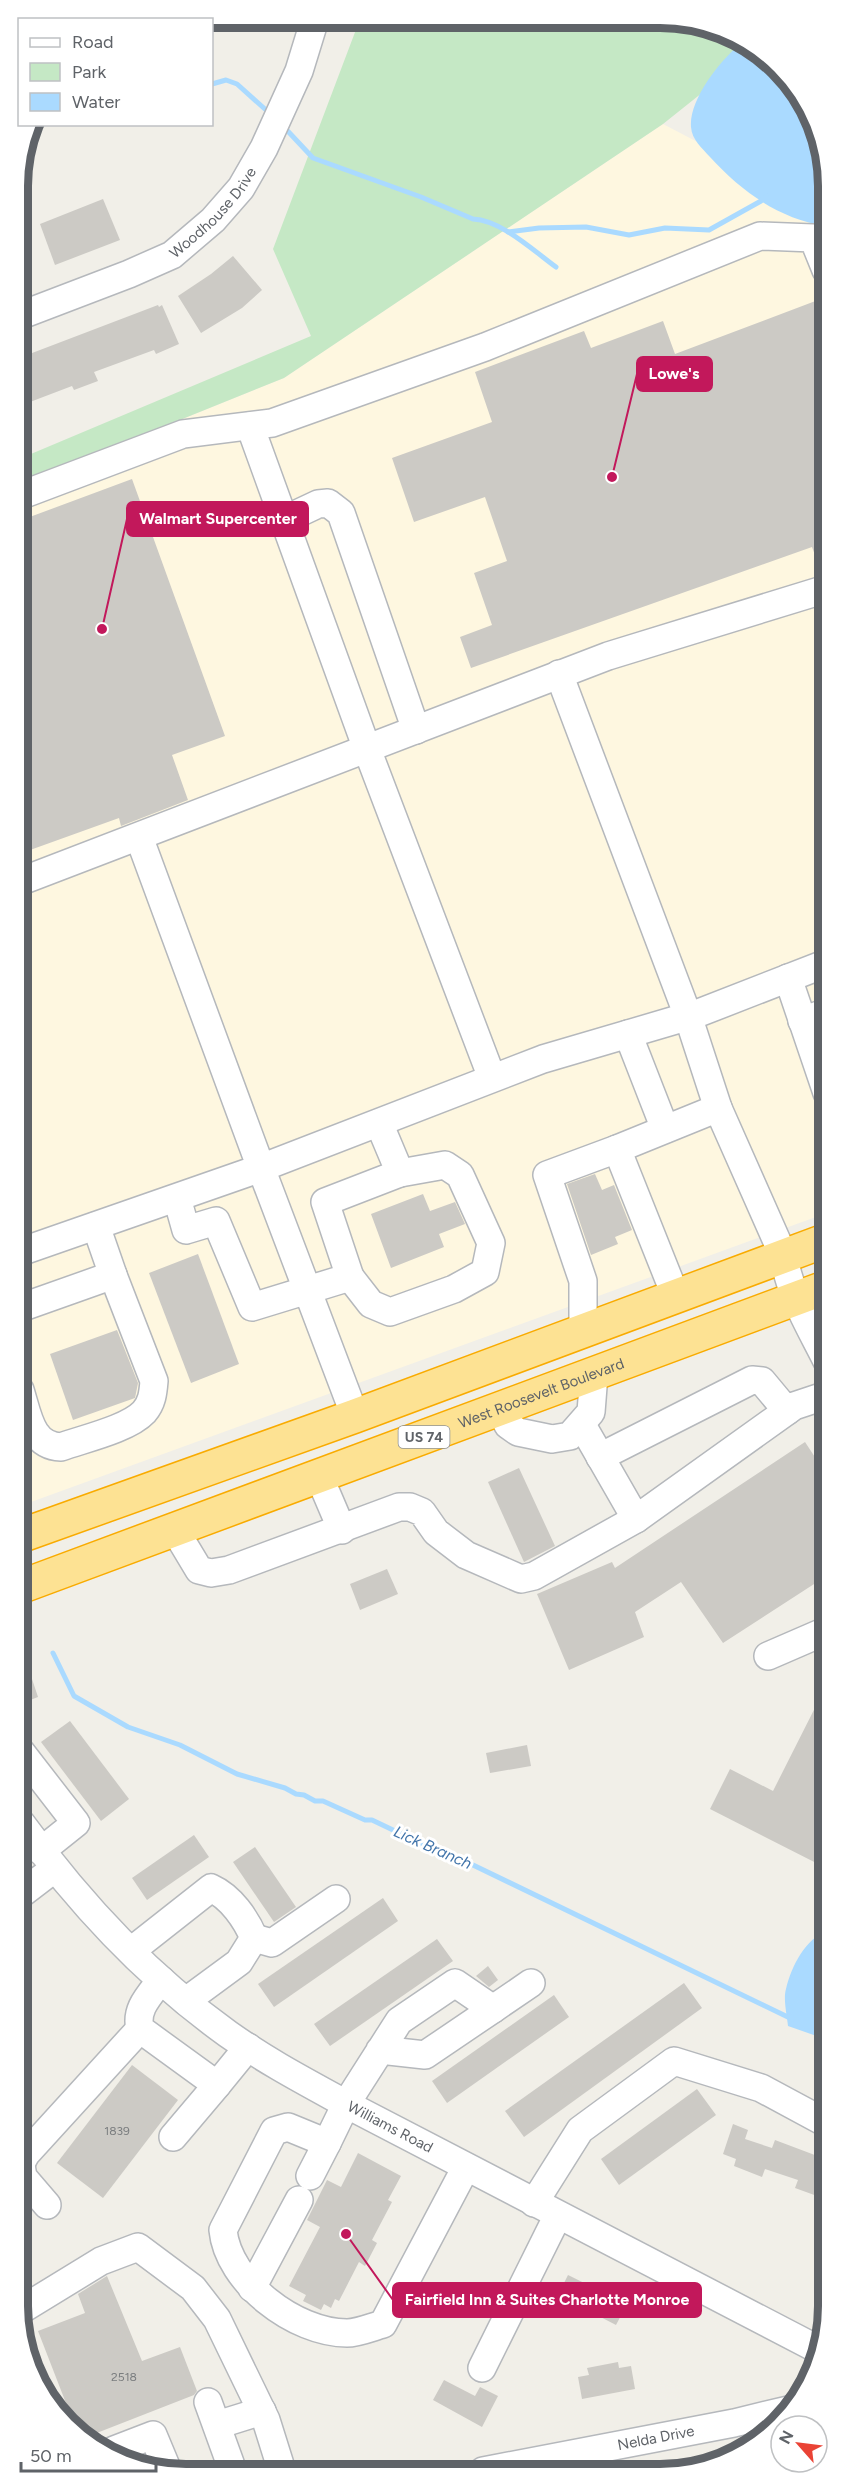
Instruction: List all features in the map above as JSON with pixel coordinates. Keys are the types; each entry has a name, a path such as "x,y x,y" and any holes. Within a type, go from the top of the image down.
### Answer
{"highway":[{"path":"29,1533 355,1416 818,1244"},
{"name":"West Roosevelt Boulevard","path":"29,1584 818,1290"}],"street":[{"name":"Woodhouse Drive","path":"29,312 172,255 213,220 241,188 264,148 299,71 312,29"},
{"path":"29,492 183,434 272,423 485,347 760,236 813,238 818,250"},
{"path":"250,426 367,749 492,1078"},
{"path":"284,520 318,504 328,503 341,513 416,730"},
{"path":"29,878 608,656 818,591"},
{"path":"560,674 688,1016 718,1108 784,1257 787,1279 795,1299 818,1344"},
{"path":"139,837 355,1416"},
{"path":"29,1249 261,1168 543,1059 688,1016 818,966"},
{"path":"788,978 814,1017 818,1040"},
{"path":"628,1034 665,1130"},
{"path":"582,1332 583,1281 546,1175 718,1108"},
{"path":"379,1123 400,1173"},
{"path":"617,1149 676,1297"},
{"path":"445,1165 460,1175 491,1243 485,1272 454,1288 390,1312 370,1304 350,1277 325,1202 400,1173 445,1165"},
{"path":"177,1198 186,1230 216,1221 252,1307 350,1277"},
{"path":"29,1416 35,1434 41,1442 51,1447 61,1448 130,1422 144,1412 153,1397 154,1381 112,1275 96,1226"},
{"path":"29,1305 112,1275"},
{"path":"500,1409 508,1425 518,1432 552,1439 570,1436 591,1412 594,1374"},
{"path":"600,1457 752,1380 762,1381 787,1411"},
{"path":"175,1530 199,1570 211,1573 229,1570 399,1507 410,1507 422,1512 436,1532 466,1555 522,1579 534,1576 636,1519 794,1406 818,1398"},
{"path":"582,1425 636,1519"},
{"path":"319,1476 342,1530"},
{"path":"768,1656 818,1634"},
{"path":"29,1762 76,1823 29,1884"},
{"name":"Williams Road","path":"29,1834 90,1910 131,1951 186,2001 248,2047 346,2104 813,2347"},
{"path":"131,1951 211,1888 224,1894 249,1927 254,1938"},
{"path":"254,1938 272,1943 336,1899"},
{"path":"186,2001 239,1962 254,1938"},
{"path":"161,1980 144,2002 137,2018 140,2029 217,2085"},
{"path":"252,2288 346,2104 399,2021 455,1983 493,2009"},
{"path":"380,2050 425,2055 531,1983"},
{"path":"29,2151 140,2029"},
{"path":"173,2137 248,2047"},
{"path":"482,2368 580,2130 674,2061 761,2088 818,2119"},
{"path":"327,2143 288,2127 274,2131 223,2230 224,2243 252,2288 278,2310 317,2329 348,2333 383,2324 465,2167"},
{"path":"29,2185 47,2205"},
{"path":"29,2305 102,2261 138,2247 193,2288 217,2319 262,2411 280,2464"},
{"path":"230,2464 212,2413 262,2411"},
{"name":"Nelda Drive","path":"553,2464 583,2461 762,2426"},
{"path":"119,2448 153,2435 164,2461"}],"shaded area":[{"path":"663,124 818,205 818,1216 29,1503 29,481 284,378"}],"green space":[{"path":"356,29 671,29 711,37 749,56 663,124 284,378 29,481 29,455 311,336 273,249"}],"water":[{"path":"736,48 740,50 772,75 792,99 810,136 815,156 818,176 818,224 792,217 762,202 722,169 695,140 691,127 695,105 714,71"},
{"path":"818,1936 818,2036 788,2026 785,1997 788,1980 796,1963 806,1946"}],"building":[{"path":"103,199 120,240 55,265 40,224"},
{"path":"233,256 262,290 242,308 201,333 178,296"},
{"path":"818,300 818,563 812,547 471,668 460,637 492,625 474,573 507,561 485,497 414,522 392,458 492,422 475,372 584,331 591,348 663,321 675,354"},
{"path":"158,305 159,307 162,305 179,344 156,354 154,350 94,372 98,381 74,390 72,386 30,402 29,354"},
{"path":"132,479 225,736 172,755 188,800 121,826 119,818 29,850 29,517"},
{"path":"595,1174 602,1190 614,1185 632,1230 615,1237 618,1244 591,1255 567,1184"},
{"path":"423,1194 430,1211 455,1202 465,1224 439,1234 444,1247 391,1268 371,1214"},
{"path":"198,1254 239,1364 191,1383 149,1273"},
{"path":"117,1330 138,1383 135,1398 73,1420 50,1354"},
{"path":"805,1442 818,1462 818,1581 723,1643 681,1582 635,1612 644,1637 569,1670 537,1594 612,1562 615,1568"},
{"path":"519,1468 555,1546 524,1562 488,1482"},
{"path":"387,1569 398,1594 360,1610 350,1584"},
{"path":"29,1670 38,1697 29,1700"},
{"path":"818,1702 818,1864 710,1809 730,1769 773,1791"},
{"path":"70,1721 129,1799 101,1821 41,1742"},
{"path":"527,1745 531,1766 490,1773 486,1753"},
{"path":"194,1835 209,1857 147,1900 132,1878"},
{"path":"255,1847 296,1907 274,1922 233,1862"},
{"path":"383,1898 398,1921 274,2007 258,1984"},
{"path":"437,1939 453,1961 330,2046 314,2024"},
{"path":"488,1966 498,1980 489,1987 476,1976"},
{"path":"684,1983 702,2008 524,2137 505,2111"},
{"path":"554,1995 569,2017 447,2103 432,2081"},
{"path":"132,2065 178,2100 103,2198 57,2163"},
{"path":"697,2089 716,2115 619,2185 601,2159"},
{"path":"733,2124 748,2130 745,2139 772,2148 775,2140 818,2156 818,2196 795,2188 798,2180 765,2169 762,2177 734,2166 736,2159 723,2154"},
{"path":"358,2153 401,2176 388,2200 392,2202 372,2240 377,2243 365,2266 359,2262 339,2301 335,2299 331,2308 324,2304 321,2310 303,2301 306,2295 289,2286 320,2227 307,2220 327,2180 341,2187"},
{"path":"568,2275 627,2304 616,2325 558,2295"},
{"path":"107,2276 142,2361 180,2347 197,2391 194,2395 95,2434 82,2424 69,2410 38,2331 85,2313 78,2294"},
{"path":"618,2362 619,2368 631,2366 635,2389 582,2399 578,2377 589,2375 587,2368"},
{"path":"444,2380 475,2396 480,2387 498,2396 482,2427 433,2400"}],"waterway":[{"path":"213,84 226,80 237,84 266,110"},
{"path":"283,126 313,158 421,197 473,219 495,225 517,237 556,267"},
{"path":"508,232 539,228 586,227 629,235 665,228 709,230 766,196"},
{"name":"Lick Branch","path":"53,1653 74,1696 128,1727 180,1745 237,1774 285,1788 315,1801 323,1801 365,1820 372,1820 437,1851 444,1851 792,2019"}],"place":[{"name":"Lowe's","path":"612,477"},
{"name":"Walmart Supercenter","path":"102,629"},
{"name":"Fairfield Inn & Suites Charlotte Monroe","path":"346,2234"}]}
